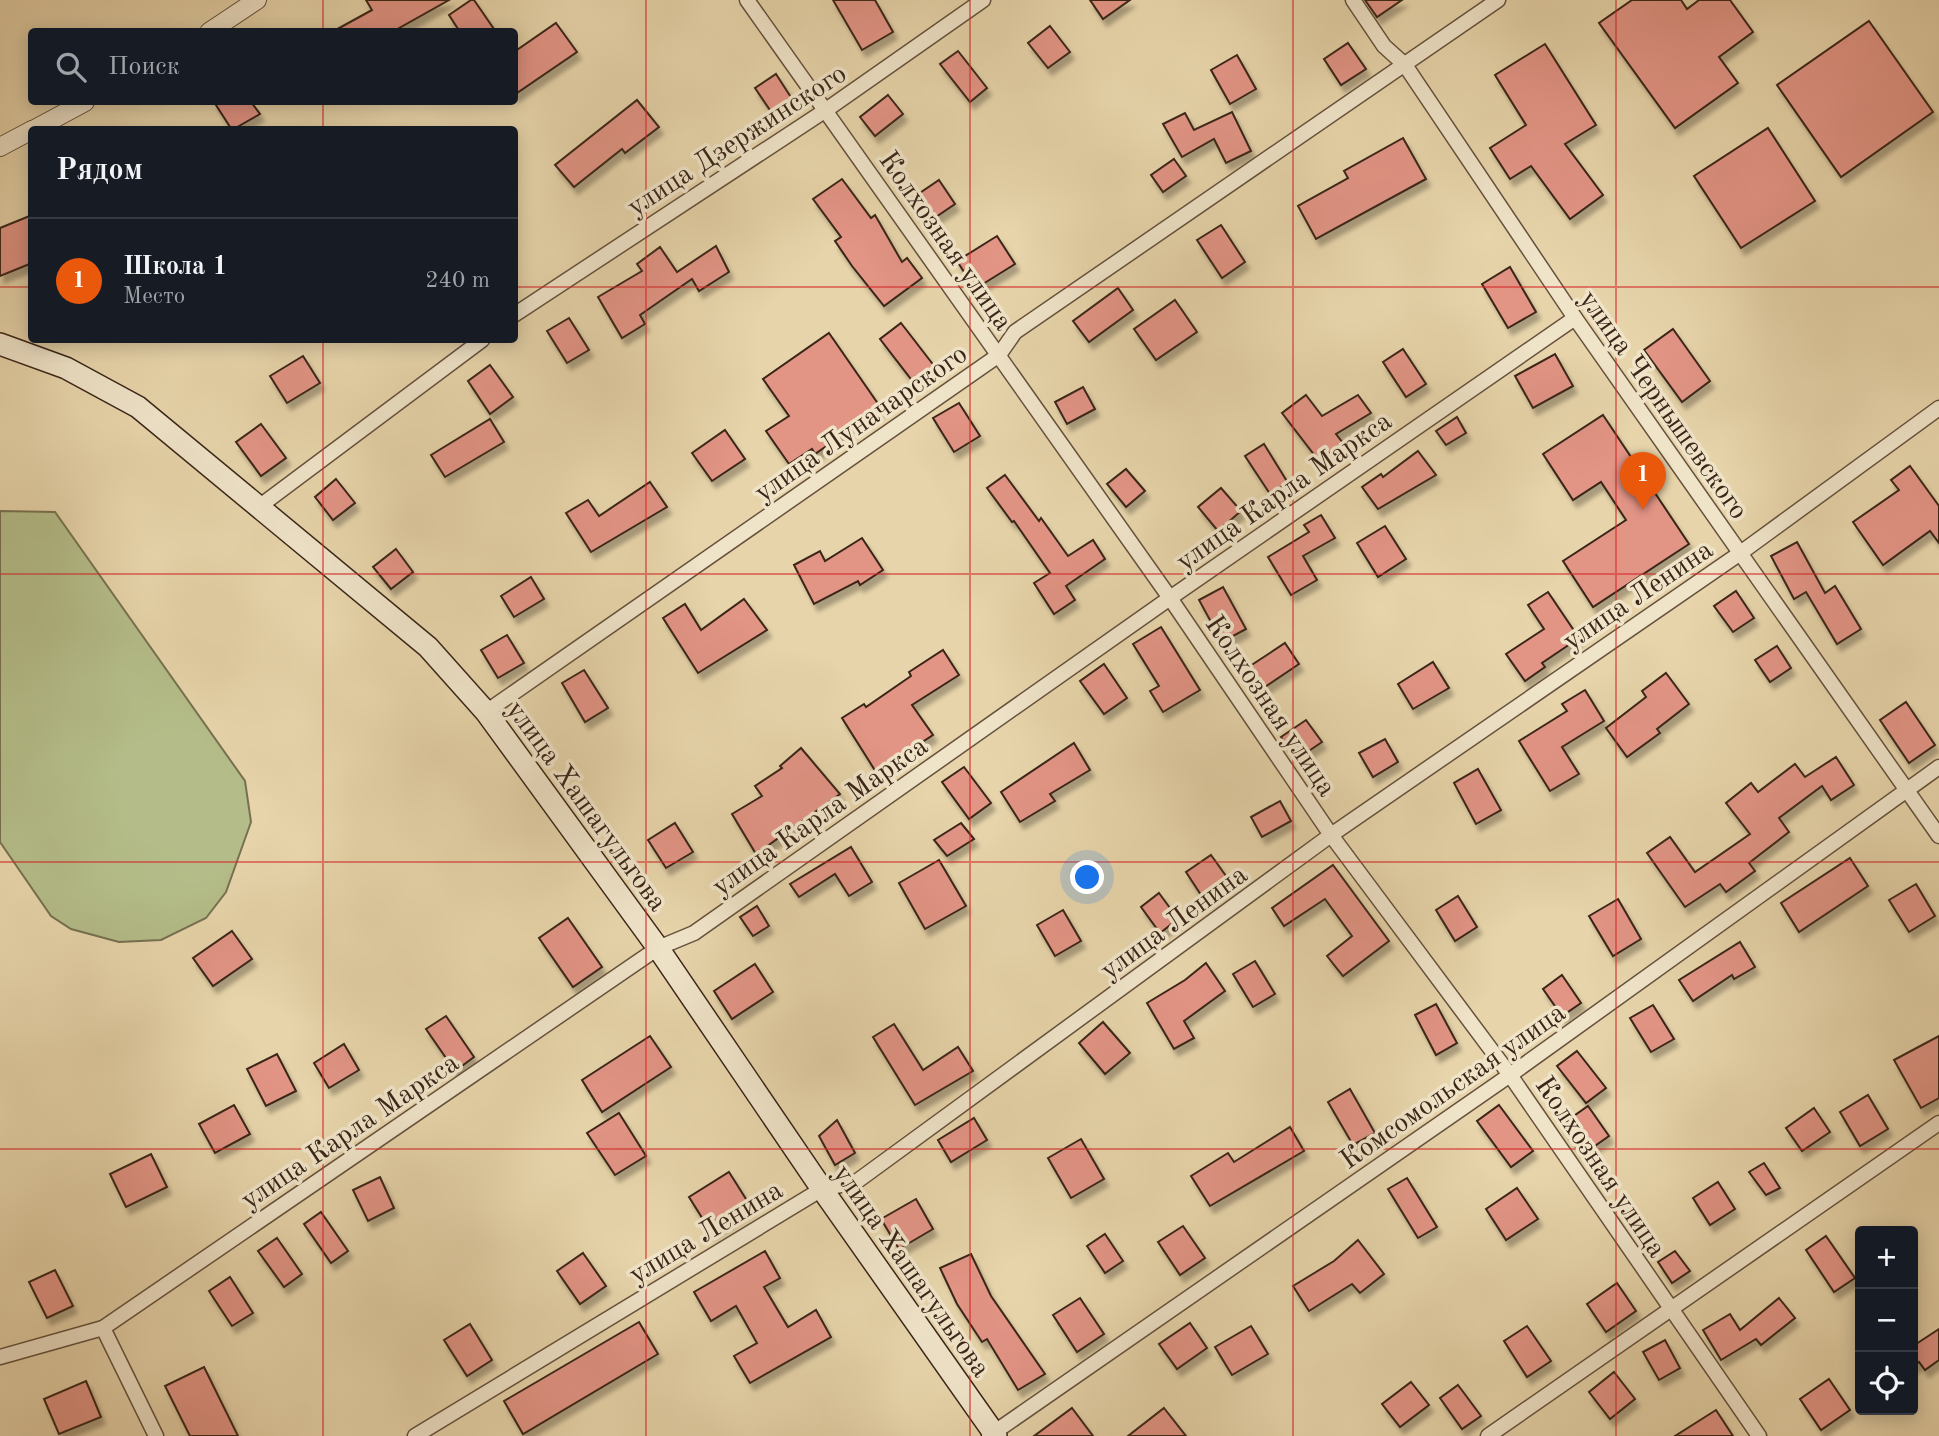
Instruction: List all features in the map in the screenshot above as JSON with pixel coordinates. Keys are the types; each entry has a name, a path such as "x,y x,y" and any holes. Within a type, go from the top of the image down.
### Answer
{"main road":[{"name":"улица Хашагульгова","path":"0,344 66,368 138,407 428,647 486,712 658,948 993,1435"}],"street":[{"path":"215,28 257,0"},
{"name":"Колхозная улица","path":"747,0 1170,598 1331,835 1510,1075 1759,1436"},
{"name":"улица Дзержинского","path":"518,312 826,110 983,0"},
{"name":"улица Чернышевского","path":"1353,0 1384,46 1405,65 1575,318 1939,836"},
{"name":"улица Луначарского","path":"486,712 999,355 1015,332 1498,0"},
{"path":"40,126 79,105"},
{"path":"0,148 28,132"},
{"name":"улица Карла Маркса","path":"0,1357 103,1328 658,948 694,933 1170,598 1575,318"},
{"path":"260,506 478,343"},
{"name":"улица Ленина","path":"415,1436 822,1189 856,1182 1331,835 1739,554 1939,408"},
{"name":"Комсомольская улица","path":"993,1435 1510,1075 1939,767"},
{"path":"1488,1436 1939,1123"},
{"path":"103,1328 156,1436"}],"green space":[{"path":"0,511 55,512 245,781 251,822 226,892 206,918 161,940 119,942 71,929 51,916 0,842"}],"building":[{"path":"366,0 449,0 399,28 339,28 372,10"},
{"path":"474,0 493,28 457,28 449,15"},
{"path":"833,0 875,0 893,32 862,50"},
{"path":"1090,0 1130,0 1103,19"},
{"path":"1365,0 1402,0 1377,17"},
{"path":"1632,0 1681,0 1687,9 1699,0 1730,0 1753,32 1719,57 1738,83 1675,128 1599,23"},
{"path":"1869,21 1933,112 1841,177 1777,85"},
{"path":"556,23 577,52 518,92 518,49"},
{"path":"1050,26 1070,52 1048,68 1028,43"},
{"path":"1348,43 1366,69 1341,85 1324,59"},
{"path":"1545,44 1596,125 1565,144 1603,195 1570,219 1531,166 1510,179 1490,148 1526,125 1495,75"},
{"path":"958,51 987,88 970,102 940,64"},
{"path":"1237,55 1256,89 1230,104 1211,70"},
{"path":"776,74 794,102 774,116 755,88"},
{"path":"888,95 903,114 875,136 860,117"},
{"path":"637,100 659,127 625,153 622,149 574,187 555,165"},
{"path":"216,105 253,105 260,114 239,126 229,126"},
{"path":"1232,112 1251,151 1226,163 1214,139 1182,157 1163,124 1185,113 1194,130"},
{"path":"1768,128 1815,201 1741,248 1694,176"},
{"path":"1403,138 1426,179 1316,239 1298,206 1348,178 1344,171"},
{"path":"1174,159 1186,176 1163,192 1151,175"},
{"path":"842,179 871,218 875,215 902,262 907,258 922,278 884,306 835,241 841,237 813,199"},
{"path":"939,180 955,204 927,223 911,199"},
{"path":"28,217 28,265 0,276 0,228"},
{"path":"1221,225 1245,262 1222,278 1197,240"},
{"path":"997,236 1015,264 975,289 957,261"},
{"path":"716,246 729,272 699,291 692,279 640,315 645,324 622,338 598,297 642,271 637,264 660,247 677,272"},
{"path":"1510,267 1536,312 1508,328 1482,284"},
{"path":"1118,288 1133,310 1089,342 1073,321"},
{"path":"1175,300 1197,332 1156,360 1134,329"},
{"path":"569,318 589,350 567,363 547,331"},
{"path":"901,323 935,367 914,383 880,339"},
{"path":"1673,329 1710,381 1682,402 1644,350"},
{"path":"829,333 881,408 815,454 812,449 789,464 766,431 789,416 763,379"},
{"path":"1403,349 1426,384 1406,397 1383,362"},
{"path":"1555,354 1573,386 1533,408 1515,376"},
{"path":"303,356 320,383 287,403 270,376"},
{"path":"490,365 513,397 490,414 468,381"},
{"path":"1083,387 1095,409 1067,424 1055,402"},
{"path":"1306,395 1322,416 1358,395 1371,413 1336,434 1343,443 1319,461 1282,413"},
{"path":"959,403 980,436 954,452 933,418"},
{"path":"1603,415 1689,544 1593,607 1563,561 1626,520 1601,482 1573,500 1543,454"},
{"path":"1457,417 1466,433 1446,445 1436,431"},
{"path":"490,419 504,442 445,477 431,455"},
{"path":"261,424 286,458 261,476 236,442"},
{"path":"725,430 745,459 712,481 692,453"},
{"path":"1264,444 1288,483 1270,494 1245,456"},
{"path":"1418,451 1436,475 1378,509 1362,487 1381,474 1383,477"},
{"path":"1910,466 1939,506 1939,543 1930,531 1883,565 1853,522 1899,490 1891,480"},
{"path":"1126,469 1145,491 1126,507 1107,484"},
{"path":"1005,475 1068,556 1093,540 1105,559 1066,586 1075,600 1054,614 1034,583 1050,573 987,488"},
{"path":"336,479 355,503 333,520 315,497"},
{"path":"650,482 667,507 591,552 566,513 588,500 599,516"},
{"path":"1221,488 1241,511 1218,531 1198,507"},
{"path":"1321,515 1335,538 1303,556 1317,580 1291,595 1268,557 1309,532 1304,525"},
{"path":"1385,526 1406,559 1378,577 1357,543"},
{"path":"862,538 883,570 860,585 858,581 814,604 794,565 820,551 825,561"},
{"path":"1797,542 1825,593 1835,586 1861,629 1837,644 1806,592 1794,599 1771,556"},
{"path":"396,549 413,572 391,589 373,567"},
{"path":"531,577 544,599 514,617 501,596"},
{"path":"1223,587 1246,629 1222,642 1199,600"},
{"path":"1736,591 1754,618 1733,632 1714,606"},
{"path":"1548,592 1579,638 1542,663 1545,667 1525,681 1506,654 1544,629 1528,605"},
{"path":"744,599 767,630 698,673 663,618 685,604 701,630"},
{"path":"1161,627 1200,690 1163,712 1150,691 1159,686 1133,644"},
{"path":"507,635 524,663 498,678 481,650"},
{"path":"1285,643 1299,664 1259,691 1244,670"},
{"path":"1777,646 1791,668 1770,682 1755,660"},
{"path":"943,650 959,675 912,705 933,735 876,772 842,718 864,704 866,707 911,676 909,672"},
{"path":"1433,662 1449,688 1413,709 1398,684"},
{"path":"1104,664 1127,698 1104,714 1080,681"},
{"path":"584,670 608,708 585,722 562,683"},
{"path":"1666,673 1689,704 1657,729 1660,733 1627,757 1606,728 1646,697 1642,691"},
{"path":"1585,690 1604,721 1562,747 1579,774 1550,791 1519,741 1567,711 1562,704"},
{"path":"1906,702 1935,745 1909,763 1880,720"},
{"path":"1306,720 1322,742 1297,759 1281,737"},
{"path":"1385,739 1398,762 1373,777 1359,753"},
{"path":"1074,743 1090,770 1050,794 1055,801 1020,822 1001,792"},
{"path":"801,748 840,794 756,854 732,814 762,796 755,786 782,768 780,766"},
{"path":"1836,757 1854,785 1831,800 1822,786 1779,818 1789,832 1749,863 1755,871 1726,892 1720,884 1685,907 1647,853 1670,837 1695,872 1750,834 1726,803 1751,783 1758,792 1795,764 1805,777"},
{"path":"964,767 991,803 969,819 942,782"},
{"path":"1478,769 1501,810 1476,824 1454,783"},
{"path":"1280,801 1291,821 1262,837 1251,817"},
{"path":"675,823 693,852 666,868 648,840"},
{"path":"961,823 974,839 947,856 934,840"},
{"path":"851,847 872,882 849,896 835,874 799,897 790,884"},
{"path":"1211,855 1231,883 1205,901 1186,872"},
{"path":"1850,858 1868,886 1799,932 1781,903"},
{"path":"939,860 966,906 925,929 899,883"},
{"path":"1333,865 1389,941 1343,976 1327,956 1352,936 1325,899 1284,926 1272,908"},
{"path":"1916,884 1935,916 1909,932 1889,900"},
{"path":"1159,893 1178,919 1160,933 1141,907"},
{"path":"1458,896 1477,927 1455,941 1436,910"},
{"path":"1618,899 1641,939 1613,956 1589,916"},
{"path":"757,906 769,926 753,936 740,917"},
{"path":"1063,910 1081,941 1055,956 1037,925"},
{"path":"568,918 602,967 573,987 539,938"},
{"path":"232,931 252,959 213,986 193,958"},
{"path":"1740,942 1755,967 1734,979 1732,975 1693,1001 1679,980"},
{"path":"1255,961 1275,994 1253,1007 1233,974"},
{"path":"1206,963 1225,991 1184,1021 1194,1038 1174,1049 1147,1003 1185,980"},
{"path":"755,964 773,992 732,1019 714,991"},
{"path":"1562,975 1581,1003 1562,1016 1543,989"},
{"path":"1436,1004 1457,1043 1436,1055 1415,1015"},
{"path":"1653,1005 1674,1039 1651,1052 1630,1018"},
{"path":"446,1016 474,1057 455,1071 426,1029"},
{"path":"1103,1022 1130,1053 1105,1074 1079,1043"},
{"path":"894,1024 923,1070 958,1047 973,1071 915,1105 873,1037"},
{"path":"650,1036 671,1067 602,1112 582,1080"},
{"path":"1939,1036 1939,1098 1921,1108 1894,1060"},
{"path":"344,1044 359,1070 329,1088 314,1063"},
{"path":"1577,1051 1606,1088 1586,1103 1557,1066"},
{"path":"277,1054 296,1091 266,1106 247,1069"},
{"path":"1350,1089 1375,1133 1353,1145 1328,1102"},
{"path":"1868,1095 1888,1129 1860,1146 1840,1112"},
{"path":"234,1105 250,1134 215,1153 199,1124"},
{"path":"1499,1105 1533,1151 1511,1167 1477,1121"},
{"path":"1588,1106 1609,1136 1582,1155 1561,1125"},
{"path":"1814,1108 1830,1132 1802,1151 1786,1128"},
{"path":"619,1113 646,1156 615,1175 587,1133"},
{"path":"974,1118 987,1140 951,1162 938,1140"},
{"path":"837,1120 855,1153 835,1165 819,1136"},
{"path":"1290,1127 1304,1151 1210,1206 1191,1176 1228,1153 1234,1162"},
{"path":"1081,1139 1104,1179 1071,1198 1048,1158"},
{"path":"151,1154 167,1187 126,1207 110,1174"},
{"path":"1764,1163 1780,1188 1766,1195 1749,1172"},
{"path":"729,1172 751,1207 711,1232 689,1197"},
{"path":"380,1177 394,1208 368,1221 353,1190"},
{"path":"1407,1178 1437,1227 1418,1238 1388,1189"},
{"path":"1718,1182 1735,1209 1710,1225 1693,1198"},
{"path":"1517,1188 1538,1219 1506,1240 1486,1209"},
{"path":"916,1199 933,1229 899,1249 881,1219"},
{"path":"321,1212 348,1251 331,1263 304,1224"},
{"path":"1183,1226 1205,1258 1180,1275 1158,1242"},
{"path":"1105,1234 1123,1261 1105,1273 1087,1246"},
{"path":"1826,1236 1855,1278 1834,1292 1806,1250"},
{"path":"277,1238 302,1274 284,1287 258,1251"},
{"path":"1358,1240 1384,1274 1360,1293 1352,1284 1309,1311 1293,1286 1334,1261"},
{"path":"765,1251 780,1278 764,1287 788,1327 816,1310 831,1337 750,1383 734,1356 757,1343 736,1306 711,1321 694,1292"},
{"path":"1675,1251 1690,1271 1672,1283 1658,1262"},
{"path":"583,1253 606,1286 580,1304 557,1271"},
{"path":"971,1254 991,1296 1045,1374 1018,1390 987,1339 982,1342 957,1304 940,1268"},
{"path":"55,1270 73,1306 47,1318 29,1282"},
{"path":"230,1277 253,1313 232,1326 209,1291"},
{"path":"1617,1283 1636,1311 1606,1332 1587,1304"},
{"path":"1080,1298 1104,1334 1077,1352 1053,1315"},
{"path":"1779,1298 1795,1318 1761,1345 1756,1339 1721,1360 1703,1330 1730,1314 1740,1330"},
{"path":"639,1322 658,1354 523,1434 504,1401"},
{"path":"1190,1323 1207,1348 1177,1369 1159,1344"},
{"path":"470,1324 492,1360 467,1376 444,1340"},
{"path":"1251,1326 1268,1354 1232,1375 1215,1347"},
{"path":"1527,1326 1551,1361 1527,1377 1504,1341"},
{"path":"1939,1329 1939,1360 1925,1370 1918,1363 1918,1343"},
{"path":"1665,1340 1680,1368 1659,1380 1643,1352"},
{"path":"204,1367 238,1436 190,1436 165,1386"},
{"path":"1614,1372 1635,1399 1610,1419 1589,1392"},
{"path":"1829,1379 1850,1410 1821,1430 1800,1399"},
{"path":"86,1381 101,1417 59,1434 44,1399"},
{"path":"1411,1382 1429,1405 1400,1427 1382,1404"},
{"path":"1458,1385 1481,1416 1462,1429 1440,1398"},
{"path":"1072,1408 1093,1436 1034,1436"},
{"path":"1164,1408 1186,1436 1128,1436"},
{"path":"1716,1410 1733,1436 1675,1436"}],"place":[{"name":"Школа 1","path":"1643,510"}]}
